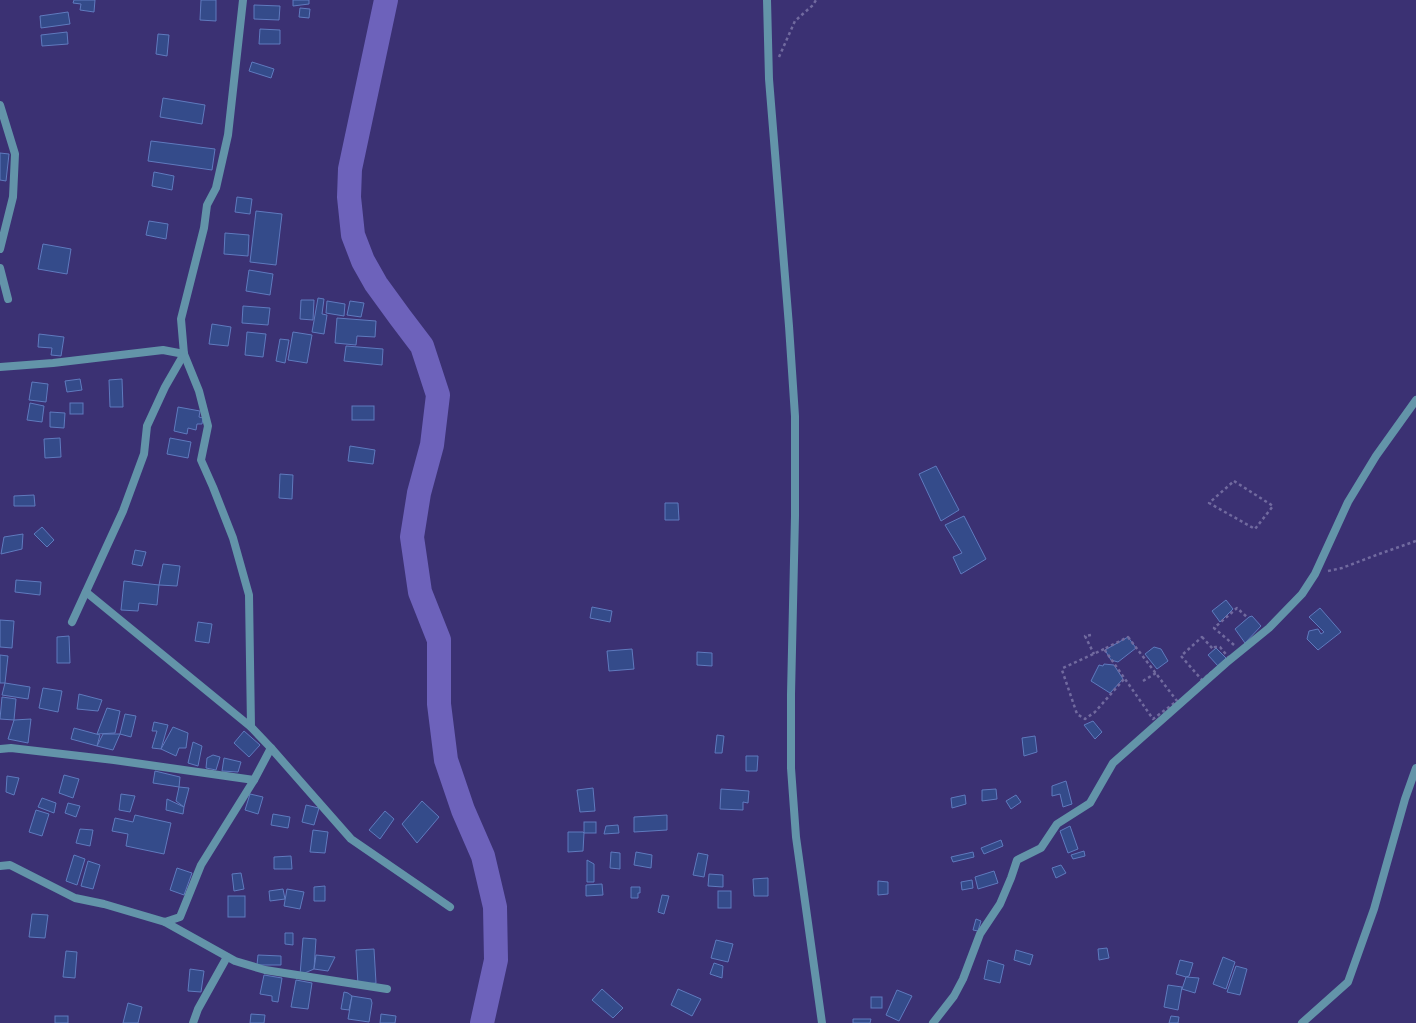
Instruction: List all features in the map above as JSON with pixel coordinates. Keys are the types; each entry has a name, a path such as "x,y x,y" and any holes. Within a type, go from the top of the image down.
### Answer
{"street":[{"path":"243,0 228,135 216,188 207,205 204,228 181,318 184,354 199,391 208,426 201,460 233,538 249,595 250,727"},
{"path":"766,0 770,79 795,416 795,516 790,694 791,768 796,837 822,1023"},
{"path":"0,105 15,154 13,198 0,250"},
{"path":"0,268 8,299"},
{"path":"0,367 53,363 163,350 184,354"},
{"path":"72,622 123,511 144,454 147,426 165,387 184,354"},
{"path":"933,1023 954,996 963,979 980,934 1000,904 1017,860 1041,848 1057,824 1090,803 1113,763 1230,659 1269,628 1302,594 1315,574 1348,502 1376,456 1416,400"},
{"path":"86,592 250,727 271,748 351,839 450,907"},
{"path":"0,749 11,748 114,760 254,780"},
{"path":"165,922 180,916 201,865 254,780 271,748"},
{"path":"1302,1023 1348,982 1374,909 1405,799 1416,768"},
{"path":"0,866 10,865 75,898 104,904 165,922 235,961 265,970 387,989"},
{"path":"193,1023 198,1009 228,956"}],"path":[{"path":"779,57 795,21 813,5 816,0"},
{"path":"1234,481 1274,506 1255,529 1208,503 1234,481"},
{"path":"1315,574 1342,568 1416,541"},
{"path":"1230,659 1220,647 1213,648 1202,638 1181,656 1202,680 1230,659 1237,648 1214,628 1236,608 1248,618"},
{"path":"1091,635 1085,636 1094,654"},
{"path":"1104,649 1125,678 1153,719 1177,701 1128,637 1063,668 1062,670 1077,714 1085,719 1094,712 1125,678"},
{"path":"1143,681 1156,673"}],"building":[{"path":"74,0 95,0 94,12 80,10 81,4 73,3"},
{"path":"201,0 216,0 216,21 200,20"},
{"path":"293,0 309,0 309,4 293,6"},
{"path":"254,5 280,6 279,20 254,19"},
{"path":"300,8 310,9 309,18 299,17"},
{"path":"68,12 70,24 41,28 40,16"},
{"path":"260,29 280,30 280,44 259,44"},
{"path":"67,32 68,44 42,46 41,35"},
{"path":"158,34 169,35 167,56 156,54"},
{"path":"252,62 274,69 271,78 249,71"},
{"path":"163,98 205,105 202,124 160,117"},
{"path":"151,141 215,149 212,170 148,161"},
{"path":"0,153 9,154 6,181 0,180"},
{"path":"154,172 174,176 172,190 152,186"},
{"path":"237,197 252,199 250,214 235,212"},
{"path":"256,211 282,214 276,265 250,262"},
{"path":"149,221 168,224 166,239 146,235"},
{"path":"225,233 249,235 248,256 224,254"},
{"path":"43,244 71,249 67,274 38,269"},
{"path":"249,270 273,274 270,295 246,291"},
{"path":"318,298 324,299 322,314 327,315 324,334 312,332"},
{"path":"301,300 314,300 313,320 300,319"},
{"path":"327,301 345,304 344,316 326,313"},
{"path":"350,301 364,303 361,317 347,315"},
{"path":"243,306 270,308 268,325 242,323"},
{"path":"337,318 376,321 375,337 357,336 356,345 335,343"},
{"path":"212,324 231,327 228,346 209,344"},
{"path":"247,332 266,334 263,357 245,355"},
{"path":"293,332 312,335 307,363 288,360"},
{"path":"39,334 64,337 61,356 51,355 52,348 38,347"},
{"path":"280,339 289,340 285,363 276,361"},
{"path":"346,346 383,349 382,365 344,361"},
{"path":"80,379 82,390 67,392 65,381"},
{"path":"122,379 123,407 110,407 109,380"},
{"path":"32,382 48,384 46,402 29,400"},
{"path":"30,403 44,406 42,422 27,420"},
{"path":"70,403 83,403 83,414 70,414"},
{"path":"352,406 374,406 374,420 352,420"},
{"path":"178,407 200,411 199,417 203,418 202,424 197,424 196,430 188,428 187,434 174,431"},
{"path":"50,412 65,413 64,428 50,427"},
{"path":"60,438 61,457 45,458 44,439"},
{"path":"170,438 191,442 188,458 167,454"},
{"path":"350,446 375,450 373,464 348,461"},
{"path":"936,466 959,510 941,521 919,474"},
{"path":"280,474 293,475 292,499 279,498"},
{"path":"34,495 35,506 14,506 14,496"},
{"path":"665,503 678,503 679,520 665,520"},
{"path":"964,516 986,559 961,574 953,557 962,553 945,525"},
{"path":"42,527 54,540 47,547 34,534"},
{"path":"23,534 22,549 1,554 4,537"},
{"path":"135,550 146,552 142,566 132,564"},
{"path":"163,564 180,566 177,586 159,585"},
{"path":"16,580 41,582 40,595 15,592"},
{"path":"124,581 159,585 157,605 139,603 138,611 121,610"},
{"path":"1226,600 1233,609 1220,622 1212,611"},
{"path":"592,607 612,611 610,622 590,618"},
{"path":"1320,608 1341,632 1318,650 1307,639 1309,631 1318,629 1321,634 1324,632 1309,617"},
{"path":"1252,616 1261,626 1245,643 1235,629"},
{"path":"0,620 14,621 12,648 0,647"},
{"path":"198,622 212,624 209,643 195,641"},
{"path":"69,636 70,663 57,663 57,637"},
{"path":"1128,637 1136,648 1118,662 1111,660 1105,650"},
{"path":"1154,647 1161,649 1168,661 1157,669 1145,654"},
{"path":"1216,648 1226,658 1218,666 1208,655"},
{"path":"632,649 634,669 609,671 607,651"},
{"path":"697,652 712,653 712,666 697,665"},
{"path":"0,655 8,656 5,683 0,683"},
{"path":"1104,664 1114,665 1123,679 1110,693 1091,681 1099,665 1103,666"},
{"path":"5,683 30,687 28,699 2,695"},
{"path":"43,688 62,691 58,712 39,708"},
{"path":"79,694 102,700 98,711 77,709"},
{"path":"2,697 16,699 14,720 0,719"},
{"path":"107,708 120,711 115,733 97,734"},
{"path":"125,714 136,716 131,737 120,734"},
{"path":"31,719 28,743 8,739 14,720"},
{"path":"1093,721 1102,732 1095,739 1084,725"},
{"path":"154,722 168,725 161,749 152,748 157,731 152,731"},
{"path":"173,727 188,733 186,748 179,748 176,756 161,749"},
{"path":"74,728 100,735 97,746 71,739"},
{"path":"244,731 260,745 249,757 234,743"},
{"path":"103,734 120,734 113,750 97,746"},
{"path":"717,735 724,736 722,753 715,753"},
{"path":"1035,736 1037,752 1024,756 1022,738"},
{"path":"193,742 202,746 198,766 188,763"},
{"path":"213,755 220,757 216,770 206,768 207,758"},
{"path":"746,756 758,756 757,771 746,771"},
{"path":"224,758 241,762 238,772 222,771"},
{"path":"155,771 180,777 179,787 153,783"},
{"path":"64,775 79,779 73,798 59,793"},
{"path":"7,776 19,778 14,795 6,792"},
{"path":"1066,781 1072,804 1063,807 1060,794 1052,796 1052,786"},
{"path":"179,787 189,788 184,807 176,801"},
{"path":"593,788 595,811 580,812 577,790"},
{"path":"721,789 749,791 748,803 743,802 743,810 720,809"},
{"path":"996,789 997,799 982,801 982,790"},
{"path":"121,794 135,796 130,812 119,810"},
{"path":"250,794 263,797 258,814 245,810"},
{"path":"965,795 966,804 952,808 951,798"},
{"path":"1016,795 1021,802 1011,809 1006,801"},
{"path":"42,798 56,803 54,813 38,807"},
{"path":"167,799 184,807 183,814 166,810"},
{"path":"422,801 439,817 417,843 402,824"},
{"path":"68,803 80,806 76,817 65,813"},
{"path":"306,805 319,808 314,825 302,822"},
{"path":"36,810 49,814 42,836 29,832"},
{"path":"385,811 394,819 380,839 369,830"},
{"path":"273,814 290,817 288,828 271,825"},
{"path":"135,815 171,823 164,854 126,846 128,834 112,831 115,818 133,822"},
{"path":"667,815 667,830 634,832 634,817"},
{"path":"584,822 596,822 596,833 584,833"},
{"path":"618,825 619,833 604,834 606,826"},
{"path":"1070,826 1078,849 1068,853 1060,831"},
{"path":"80,829 93,830 90,846 76,843"},
{"path":"313,830 328,832 325,853 310,852"},
{"path":"568,832 584,833 583,851 568,852"},
{"path":"1001,840 1003,846 984,854 981,848"},
{"path":"1084,851 1085,856 1073,859 1071,855"},
{"path":"611,852 620,853 620,869 610,868"},
{"path":"636,852 652,855 651,868 634,865"},
{"path":"973,852 974,857 953,862 951,857"},
{"path":"698,853 708,855 704,877 693,875"},
{"path":"74,855 85,859 77,885 66,881"},
{"path":"291,856 292,869 274,869 274,857"},
{"path":"587,860 594,864 594,882 587,882"},
{"path":"88,861 100,865 93,889 81,886"},
{"path":"1061,865 1066,873 1056,878 1052,868"},
{"path":"177,868 192,873 184,895 170,890"},
{"path":"994,871 998,883 978,889 975,877"},
{"path":"241,873 244,889 234,891 232,874"},
{"path":"709,874 723,875 723,887 708,886"},
{"path":"768,878 768,896 754,896 753,879"},
{"path":"972,880 973,888 962,890 961,882"},
{"path":"878,881 888,882 888,894 878,895"},
{"path":"602,884 603,895 586,896 586,885"},
{"path":"325,886 325,901 314,901 314,887"},
{"path":"631,887 640,887 638,898 631,898"},
{"path":"283,889 285,899 270,901 269,891"},
{"path":"287,889 304,892 300,909 284,906"},
{"path":"718,891 731,891 731,908 718,908"},
{"path":"662,895 669,896 664,914 658,912"},
{"path":"228,896 245,896 245,917 228,917"},
{"path":"32,914 48,915 45,938 29,937"},
{"path":"976,919 981,921 978,931 973,930"},
{"path":"285,933 293,933 293,945 285,944"},
{"path":"303,938 316,939 314,969 300,975"},
{"path":"716,940 733,944 728,962 711,958"},
{"path":"1107,948 1109,958 1099,960 1098,949"},
{"path":"374,949 376,983 358,985 356,950"},
{"path":"1016,950 1033,955 1030,965 1014,960"},
{"path":"66,951 77,952 75,978 63,977"},
{"path":"258,955 281,956 281,965 257,965"},
{"path":"316,955 335,957 328,971 314,969"},
{"path":"1223,957 1235,962 1226,989 1213,984"},
{"path":"988,960 1004,965 1000,983 984,979"},
{"path":"1180,960 1193,963 1189,976 1186,977 1176,974"},
{"path":"714,963 723,966 722,978 710,974"},
{"path":"1236,966 1247,969 1240,995 1227,992"},
{"path":"190,969 204,971 201,992 188,991"},
{"path":"264,975 282,978 278,1002 272,1001 272,996 260,994"},
{"path":"1186,977 1199,978 1195,993 1182,989"},
{"path":"296,980 312,983 308,1009 291,1007"},
{"path":"1168,985 1182,987 1178,1010 1164,1007"},
{"path":"602,989 623,1008 613,1018 592,1000"},
{"path":"678,989 701,999 692,1016 671,1005"},
{"path":"897,990 912,996 899,1021 886,1015"},
{"path":"344,992 352,996 349,1010 341,1009"},
{"path":"352,996 371,999 372,1003 369,1022 348,1019"},
{"path":"871,997 882,997 882,1008 871,1008"},
{"path":"128,1003 142,1007 138,1023 123,1023"},
{"path":"251,1014 265,1015 264,1023 250,1023"},
{"path":"381,1014 396,1016 395,1023 380,1023"},
{"path":"55,1016 68,1016 68,1023 55,1023"},
{"path":"1171,1016 1179,1017 1178,1023 1169,1023"},
{"path":"853,1019 871,1019 870,1023 853,1023"}],"waterway":[{"path":"386,0 350,169 349,197 353,235 363,261 376,284 422,346 438,395 432,445 419,493 412,537 420,592 439,640 439,704 446,760 463,810 483,856 495,907 496,960 482,1023"}]}
